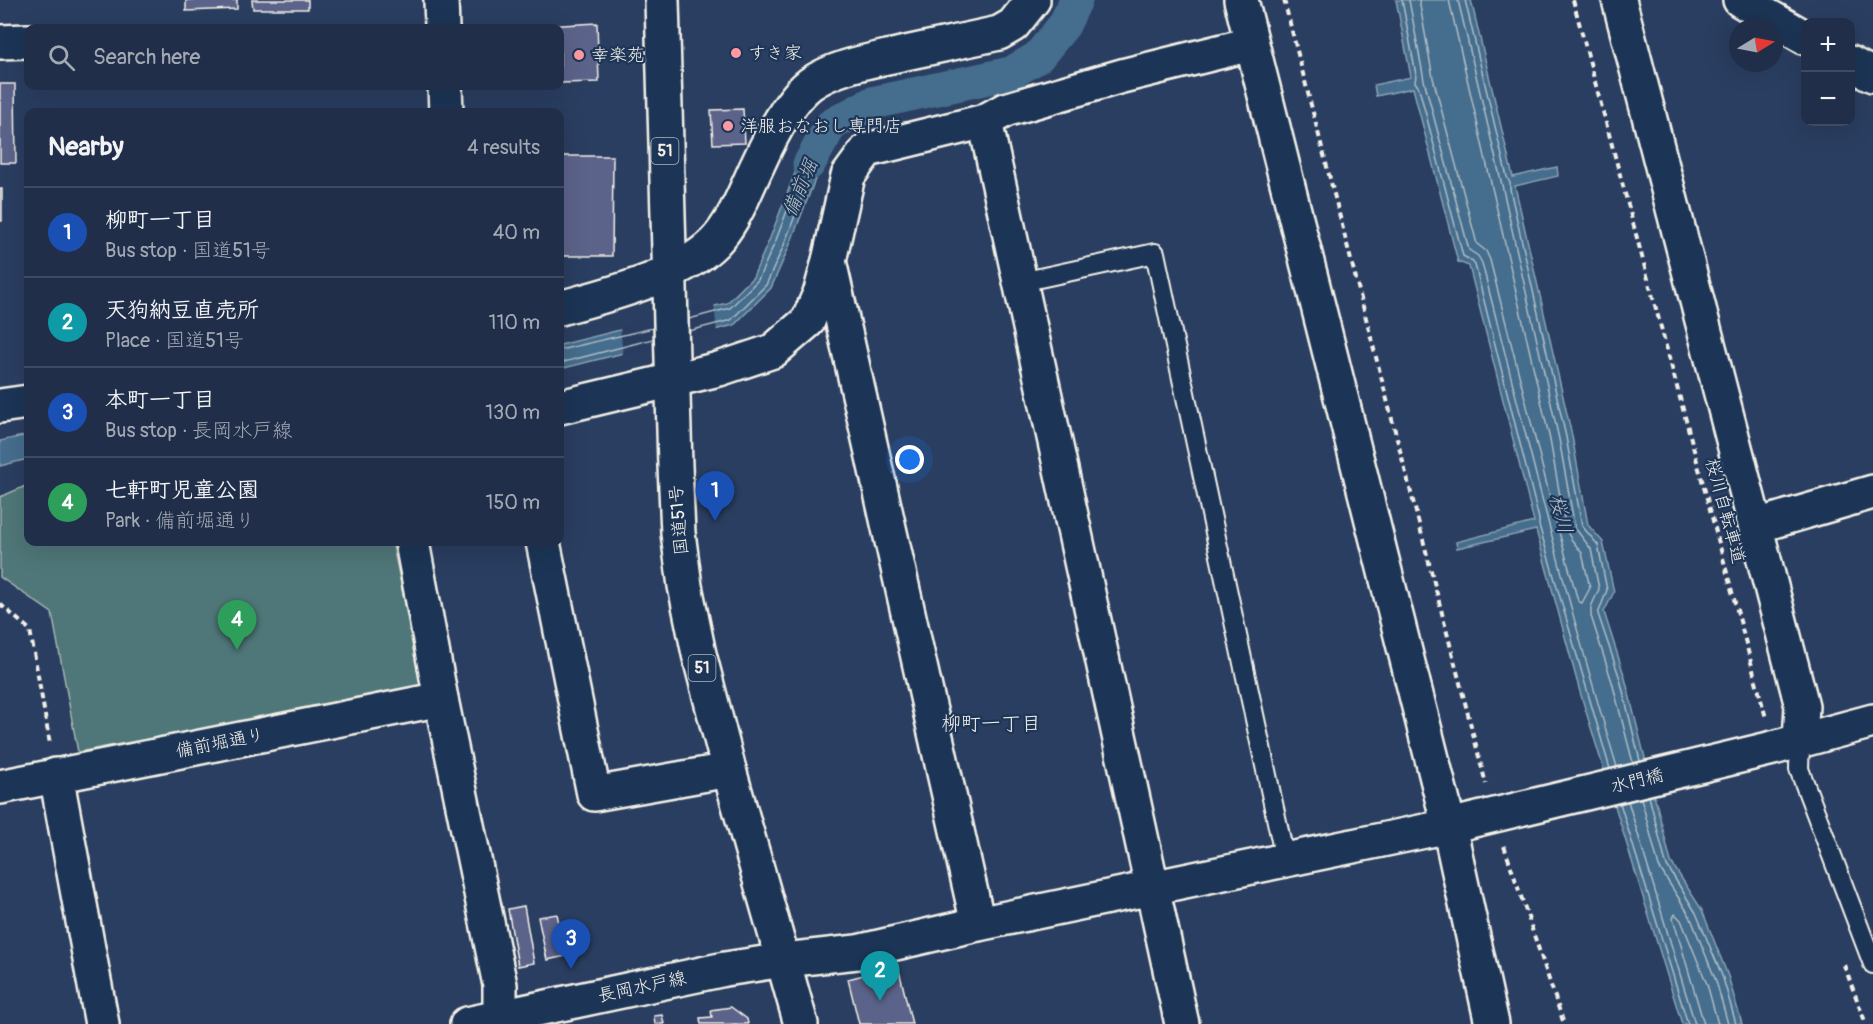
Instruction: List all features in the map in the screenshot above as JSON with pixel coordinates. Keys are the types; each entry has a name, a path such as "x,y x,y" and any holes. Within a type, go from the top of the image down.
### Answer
{"main road":[{"path":"441,0 442,24"},
{"name":"国道51号","path":"662,0 678,522 685,586 699,654 729,770 801,1024"},
{"path":"564,307 615,293 669,287 718,238 733,218 766,148 792,105 809,85 832,73 859,64 999,33 1013,25 1033,0"},
{"path":"1241,0 1449,826 1492,1024"},
{"path":"1619,0 1802,706 1779,746"},
{"path":"1747,2 1801,35"},
{"path":"0,42 24,41"},
{"path":"564,406 673,374 719,369 773,351 808,321 829,261 848,176 867,150 986,122 1005,110 1122,76 1251,44"},
{"path":"1855,65 1873,75"},
{"path":"445,90 446,108"},
{"path":"986,122 1182,1024"},
{"path":"829,261 978,924"},
{"path":"0,406 24,403"},
{"path":"1756,526 1873,492"},
{"path":"413,546 441,699 500,985 501,1020"},
{"path":"544,546 594,794 729,770"},
{"name":"備前堀通り","path":"0,787 441,699"},
{"name":"水門橋","path":"1152,888 1503,814 1873,721"},
{"path":"56,775 102,1024"},
{"name":"長岡水戸線","path":"466,1024 501,1020 725,969 857,952 1152,888"}],"lane":[{"path":"1021,282 1155,253 1285,859"},
{"path":"1779,746 1799,769 1873,964"}],"path":[{"path":"1284,0 1503,814 1564,1024"},
{"name":"桜川自転車道","path":"1573,0 1752,662 1779,746"},
{"path":"0,604 30,630 56,775"},
{"path":"1840,954 1866,1024"}],"green space":[{"path":"24,487 24,546 393,546 423,687 78,752 52,613 0,577 0,497"}],"water":[{"name":"桜川","path":"1396,0 1471,0 1513,177 1557,167 1558,176 1515,186 1572,436 1588,525 1603,542 1614,592 1604,612 1625,678 1671,862 1702,910 1728,976 1742,1024 1682,1024 1580,692 1536,530 1457,548 1456,542 1534,522 1469,266 1458,262 1413,88 1376,96 1374,85 1411,77"},
{"path":"824,118 840,132 821,164 771,288 734,325 564,368 564,344 727,303 753,277 803,152"},
{"path":"24,436 24,460 0,466 0,441"}],"pier":[{"path":"714,303 717,333 623,356 620,327"}],"building":[{"path":"186,0 237,0 237,9 186,11"},
{"path":"252,0 308,0 308,9 253,9"},
{"name":"幸楽苑","path":"597,23 599,82 564,83 564,25"},
{"path":"0,84 15,84 16,163 0,163"},
{"name":"洋服おなおし専門店","path":"743,109 745,143 713,144 711,110"},
{"path":"564,156 613,156 612,256 564,256"},
{"path":"0,189 2,189 2,221 0,221"},
{"path":"524,906 534,963 518,966 508,909"},
{"path":"557,914 566,956 547,960 538,917"},
{"path":"898,966 912,1024 859,1024 848,979"},
{"path":"731,1007 747,1019 748,1024 701,1024 700,1018 712,1017 711,1010"},
{"path":"662,1015 664,1024 655,1024 654,1016"}],"waterway":[{"name":"備前堀","path":"809,164 831,125 872,103 1011,73 1038,57 1064,25 1076,0"}],"place":[{"name":"すき家","path":"736,53"},
{"name":"幸楽苑","path":"579,55"},
{"name":"洋服おなおし専門店","path":"728,126"},
{"name":"柳町一丁目","path":"715,521"},
{"name":"七軒町児童公園","path":"237,650"},
{"name":"本町一丁目","path":"571,969"},
{"name":"天狗納豆直売所","path":"880,1001"}],"district":[{"name":"柳町一丁目","path":"991,723"}]}
